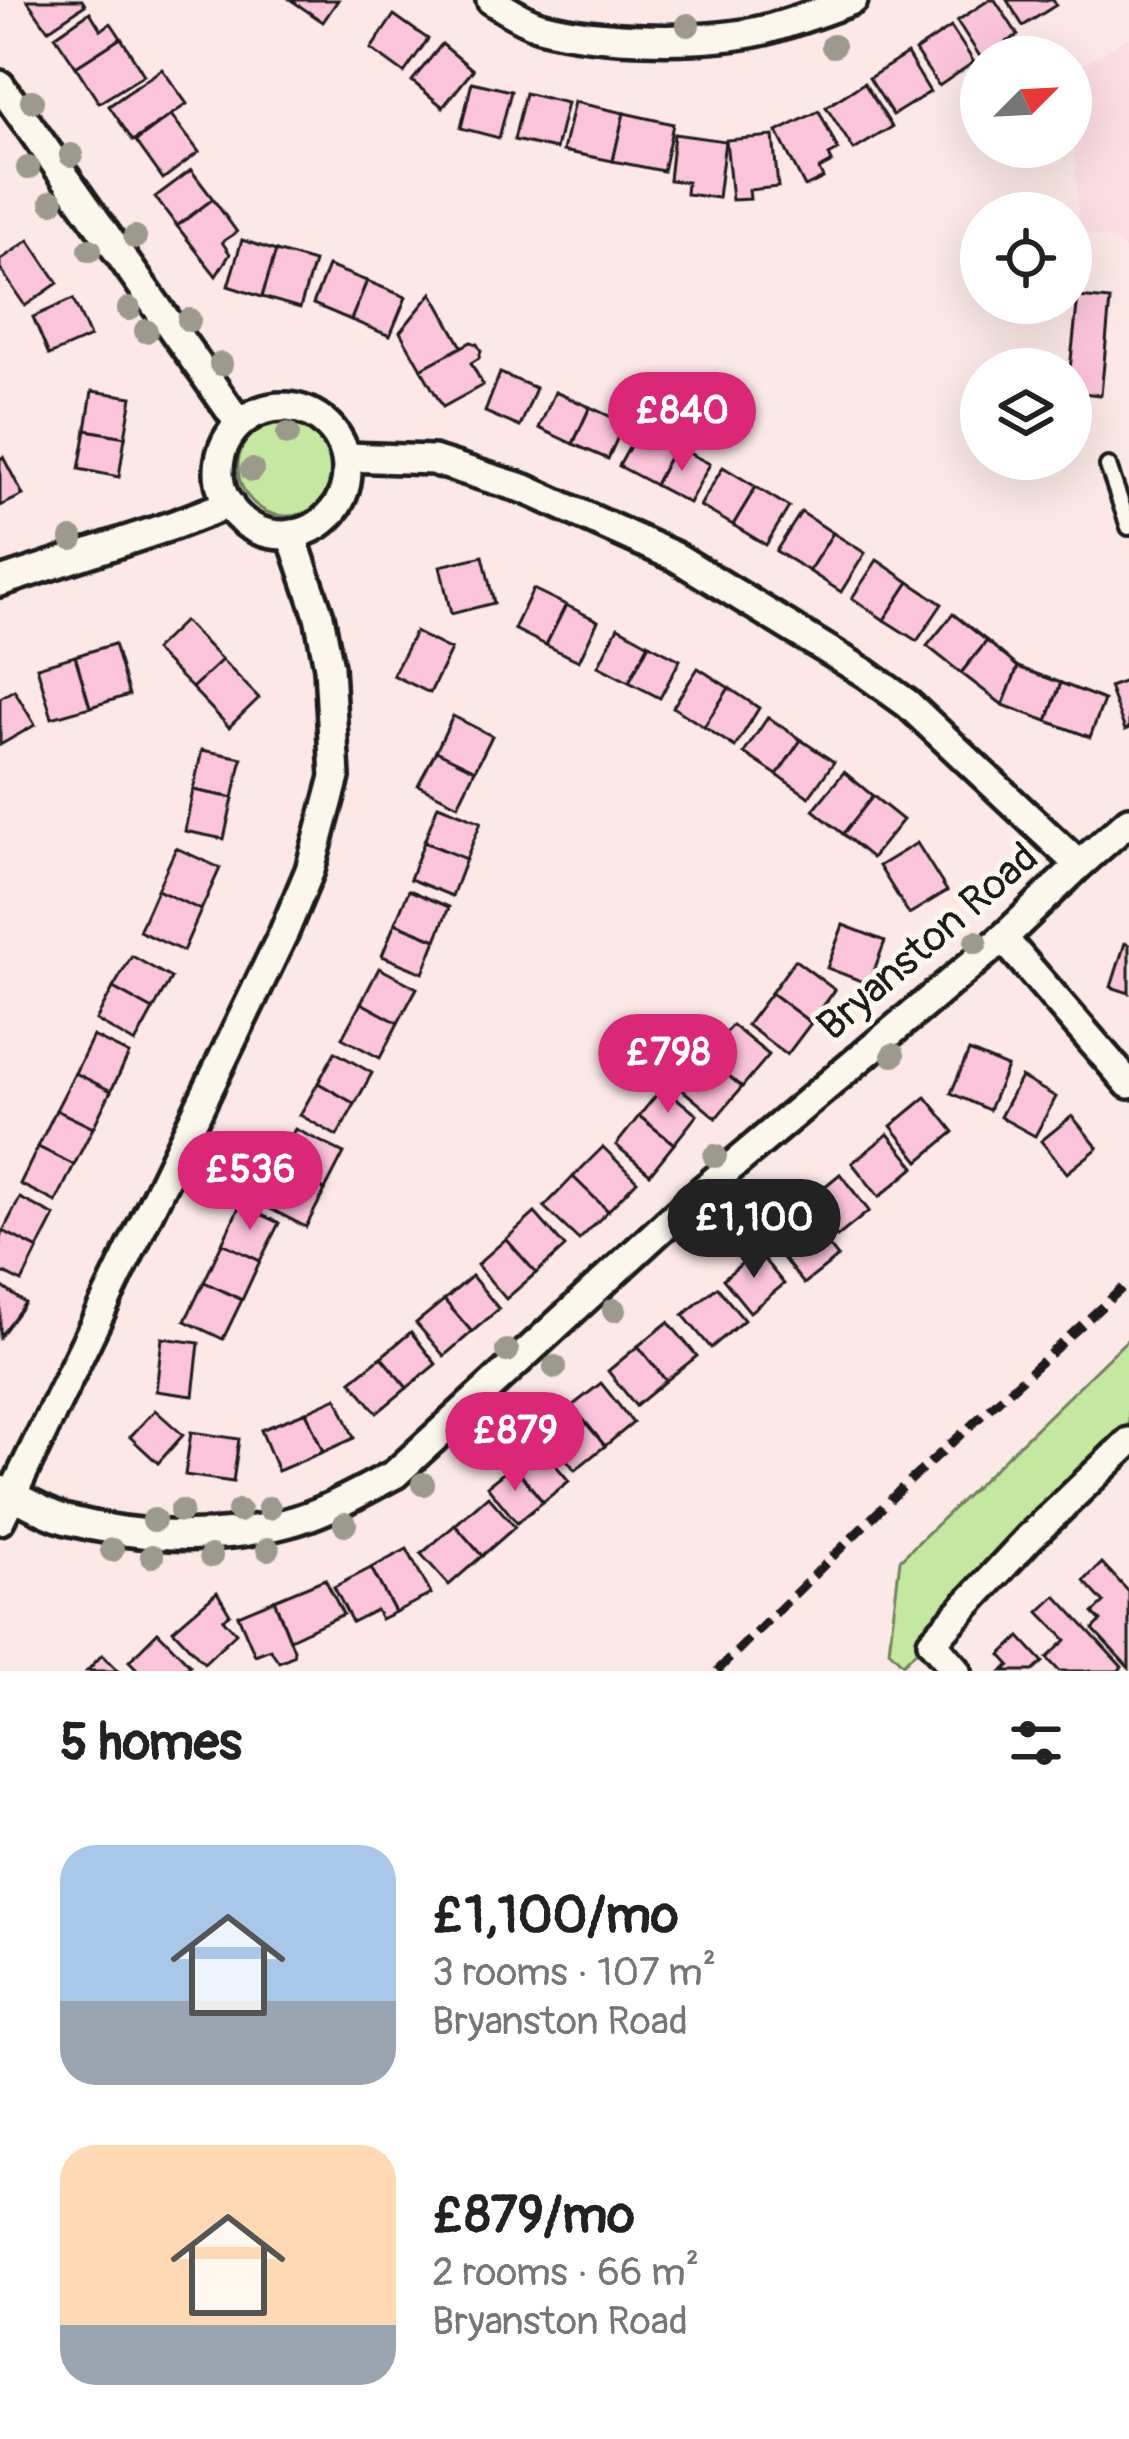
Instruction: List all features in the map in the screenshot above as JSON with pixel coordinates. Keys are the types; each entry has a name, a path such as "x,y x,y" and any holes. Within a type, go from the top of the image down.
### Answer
{"street":[{"path":"491,0 539,26 656,39 739,35 853,0"},
{"path":"0,85 239,423"},
{"path":"269,408 302,409 331,427 346,457 347,475 336,508 308,530 291,534 249,525 229,504 220,484 219,462 239,423 269,408"},
{"path":"346,457 433,460 525,489 676,557 908,704 1079,865"},
{"path":"0,582 229,504"},
{"path":"4,1501 284,932 310,870 335,777 329,667 319,616 291,534"},
{"name":"Bryanston Road","path":"4,1501 63,1519 146,1534 225,1534 288,1523 343,1502 395,1474 701,1192 1004,938 1129,820"},
{"path":"1004,938 1129,1084"},
{"path":"957,1671 932,1642 1029,1538 1129,1442"}],"lane":[{"path":"1108,466 1129,526"}],"shaded area":[{"path":"1129,37 1129,252 1112,238 1092,234 1092,192 1077,192 1076,168 1092,168 1092,59"}],"green space":[{"path":"287,418 306,421 322,432 333,448 333,486 322,502 306,513 287,516 268,513 252,502 241,486 238,467 241,448 252,432 268,421"},
{"path":"1129,1338 1129,1439 903,1664 889,1650 900,1560"}],"building":[{"path":"27,0 82,0 85,5 48,30"},
{"path":"291,0 338,0 323,22"},
{"path":"995,0 1018,35 967,36 957,21"},
{"path":"1007,0 1053,0 1056,5 1023,26"},
{"path":"90,12 101,30 111,23 121,38 76,67 55,36"},
{"path":"394,15 428,39 404,73 371,49"},
{"path":"951,27 960,41 960,72 939,86 915,51"},
{"path":"121,38 144,75 99,103 76,67"},
{"path":"442,44 473,70 443,107 412,81"},
{"path":"907,54 930,92 893,115 869,78"},
{"path":"162,69 187,104 133,141 109,106"},
{"path":"472,82 511,91 499,138 461,128"},
{"path":"864,83 892,127 854,150 826,107"},
{"path":"525,93 567,103 556,149 514,140"},
{"path":"574,102 624,113 613,161 563,151"},
{"path":"819,111 838,150 829,155 832,162 819,169 823,178 805,187 777,132"},
{"path":"624,113 673,124 663,171 613,161"},
{"path":"171,115 199,152 163,179 136,141"},
{"path":"674,134 725,141 718,198 686,194 687,182 669,180"},
{"path":"773,136 778,187 749,190 750,199 732,200 726,140"},
{"path":"191,170 213,199 177,226 155,197"},
{"path":"213,199 237,232 222,242 230,254 216,276 177,226"},
{"path":"29,240 58,283 25,306 0,268 0,260"},
{"path":"242,240 276,251 262,297 228,286"},
{"path":"276,251 314,262 300,308 262,297"},
{"path":"328,266 367,281 351,320 313,304"},
{"path":"367,281 406,297 390,336 351,320"},
{"path":"432,293 462,347 421,369 400,332"},
{"path":"1092,298 1110,300 1101,395 1092,394 1092,348 1072,348 1075,324 1092,324"},
{"path":"73,299 90,337 49,355 33,317"},
{"path":"471,342 481,351 471,363 483,385 443,407 421,369"},
{"path":"500,373 536,388 520,427 485,412"},
{"path":"92,391 132,397 125,437 86,430"},
{"path":"555,392 590,407 573,444 539,428"},
{"path":"590,407 624,423 608,459 573,444"},
{"path":"640,428 675,446 655,485 619,466"},
{"path":"86,430 125,437 119,477 79,469"},
{"path":"675,446 710,464 689,503 655,485"},
{"path":"3,457 23,495 0,506 0,459"},
{"path":"723,467 756,487 733,525 700,506"},
{"path":"756,487 789,507 766,545 733,525"},
{"path":"801,512 833,533 809,571 776,551"},
{"path":"833,533 865,553 841,592 809,571"},
{"path":"483,556 494,603 451,614 440,566"},
{"path":"877,560 909,582 884,620 852,598"},
{"path":"909,582 942,604 917,641 884,620"},
{"path":"533,589 566,605 546,645 514,629"},
{"path":"566,605 598,621 579,661 546,645"},
{"path":"953,614 987,641 961,673 927,646"},
{"path":"184,621 222,660 192,688 154,650"},
{"path":"618,627 649,644 629,682 598,666"},
{"path":"415,632 451,650 430,693 393,675"},
{"path":"987,641 1018,667 1003,705 961,673"},
{"path":"114,644 129,695 90,707 75,656"},
{"path":"649,644 680,660 660,698 629,682"},
{"path":"75,656 90,707 52,718 37,667"},
{"path":"222,660 259,698 229,727 192,688"},
{"path":"1018,667 1061,683 1047,721 1003,705"},
{"path":"698,668 729,688 704,727 673,707"},
{"path":"1129,680 1129,728 1125,730 1109,687"},
{"path":"1061,683 1104,700 1090,737 1047,721"},
{"path":"729,688 759,708 735,747 704,727"},
{"path":"14,690 35,725 0,745 0,698"},
{"path":"453,716 492,736 475,770 436,751"},
{"path":"768,717 801,740 777,775 744,753"},
{"path":"801,740 834,762 809,797 777,775"},
{"path":"202,750 242,758 233,798 193,790"},
{"path":"436,751 475,770 458,805 418,785"},
{"path":"844,772 873,796 843,834 813,810"},
{"path":"193,790 233,798 224,839 185,831"},
{"path":"873,796 903,820 872,858 843,834"},
{"path":"438,805 481,822 466,859 424,842"},
{"path":"424,842 466,859 452,896 410,879"},
{"path":"917,843 947,891 909,914 879,866"},
{"path":"176,848 220,868 201,910 157,890"},
{"path":"157,890 201,910 183,951 139,931"},
{"path":"409,890 449,907 436,940 395,923"},
{"path":"395,923 436,940 423,973 382,956"},
{"path":"843,925 885,941 869,984 827,968"},
{"path":"1125,943 1129,945 1129,993 1111,987"},
{"path":"132,956 171,978 153,1010 113,988"},
{"path":"795,960 835,990 811,1023 771,993"},
{"path":"379,968 417,988 398,1023 361,1003"},
{"path":"113,988 153,1010 135,1043 96,1020"},
{"path":"771,993 811,1023 787,1055 747,1025"},
{"path":"361,1003 398,1023 380,1058 342,1038"},
{"path":"732,1025 769,1055 742,1087 705,1056"},
{"path":"93,1036 129,1054 111,1091 75,1073"},
{"path":"969,1051 1007,1067 989,1110 951,1093"},
{"path":"335,1052 372,1073 355,1104 318,1083"},
{"path":"705,1056 742,1087 716,1118 679,1087"},
{"path":"75,1073 111,1091 93,1128 56,1110"},
{"path":"1021,1077 1056,1097 1035,1136 1000,1117"},
{"path":"318,1083 355,1104 337,1136 300,1115"},
{"path":"663,1087 697,1115 674,1144 639,1116"},
{"path":"926,1097 954,1132 919,1161 891,1126"},
{"path":"56,1110 93,1128 74,1165 38,1147"},
{"path":"639,1116 674,1144 650,1174 616,1145"},
{"path":"1072,1116 1098,1148 1067,1173 1041,1141"},
{"path":"295,1129 344,1153 325,1190 276,1165"},
{"path":"888,1134 915,1167 879,1197 852,1163"},
{"path":"38,1147 74,1165 56,1202 20,1184"},
{"path":"603,1147 637,1181 608,1211 573,1177"},
{"path":"276,1165 325,1190 306,1227 257,1202"},
{"path":"840,1174 869,1211 837,1237 807,1201"},
{"path":"573,1177 608,1211 579,1240 544,1207"},
{"path":"20,1198 55,1216 38,1249 3,1231"},
{"path":"240,1205 279,1223 260,1261 222,1243"},
{"path":"800,1209 838,1257 804,1284 766,1237"},
{"path":"535,1213 565,1247 536,1273 506,1239"},
{"path":"3,1231 38,1249 22,1282 0,1271"},
{"path":"506,1239 536,1273 506,1299 477,1265"},
{"path":"222,1243 260,1261 242,1300 204,1282"},
{"path":"757,1251 784,1284 750,1312 723,1279"},
{"path":"472,1276 499,1309 472,1332 444,1300"},
{"path":"204,1282 242,1300 223,1339 185,1321"},
{"path":"0,1285 25,1303 0,1337"},
{"path":"717,1287 744,1320 711,1348 683,1315"},
{"path":"444,1300 472,1332 444,1356 416,1323"},
{"path":"668,1322 697,1356 666,1381 638,1346"},
{"path":"411,1332 436,1364 407,1388 381,1357"},
{"path":"162,1338 199,1343 193,1396 156,1391"},
{"path":"638,1346 666,1381 636,1406 608,1371"},
{"path":"381,1357 407,1388 377,1413 351,1381"},
{"path":"601,1383 633,1423 605,1446 572,1406"},
{"path":"337,1398 354,1438 323,1452 306,1412"},
{"path":"572,1406 605,1446 575,1470 543,1430"},
{"path":"155,1410 183,1435 158,1463 130,1437"},
{"path":"306,1412 323,1452 278,1471 261,1430"},
{"path":"191,1432 239,1439 233,1482 185,1475"},
{"path":"538,1444 569,1481 543,1502 513,1465"},
{"path":"513,1465 543,1502 517,1523 487,1486"},
{"path":"488,1496 515,1527 482,1556 455,1525"},
{"path":"455,1525 482,1556 449,1585 421,1554"},
{"path":"407,1549 431,1594 395,1612 371,1568"},
{"path":"1102,1563 1129,1592 1129,1668 1093,1629 1101,1621 1093,1613 1104,1603 1084,1581"},
{"path":"371,1568 395,1612 381,1619 376,1610 352,1622 334,1587"},
{"path":"325,1579 343,1614 290,1639 274,1600"},
{"path":"217,1592 230,1614 223,1619 236,1633 204,1663 173,1630"},
{"path":"1056,1596 1122,1667 1118,1671 1059,1671 1047,1658 1066,1640 1039,1612"},
{"path":"274,1600 294,1650 293,1656 279,1662 270,1649 255,1655 238,1615"},
{"path":"158,1632 190,1665 183,1671 139,1671 129,1661"},
{"path":"1020,1637 1043,1662 1033,1671 1003,1671 1010,1665 1001,1655"},
{"path":"102,1655 118,1671 87,1671"}],"railway":[{"path":"717,1671 902,1488 1129,1282"}]}
